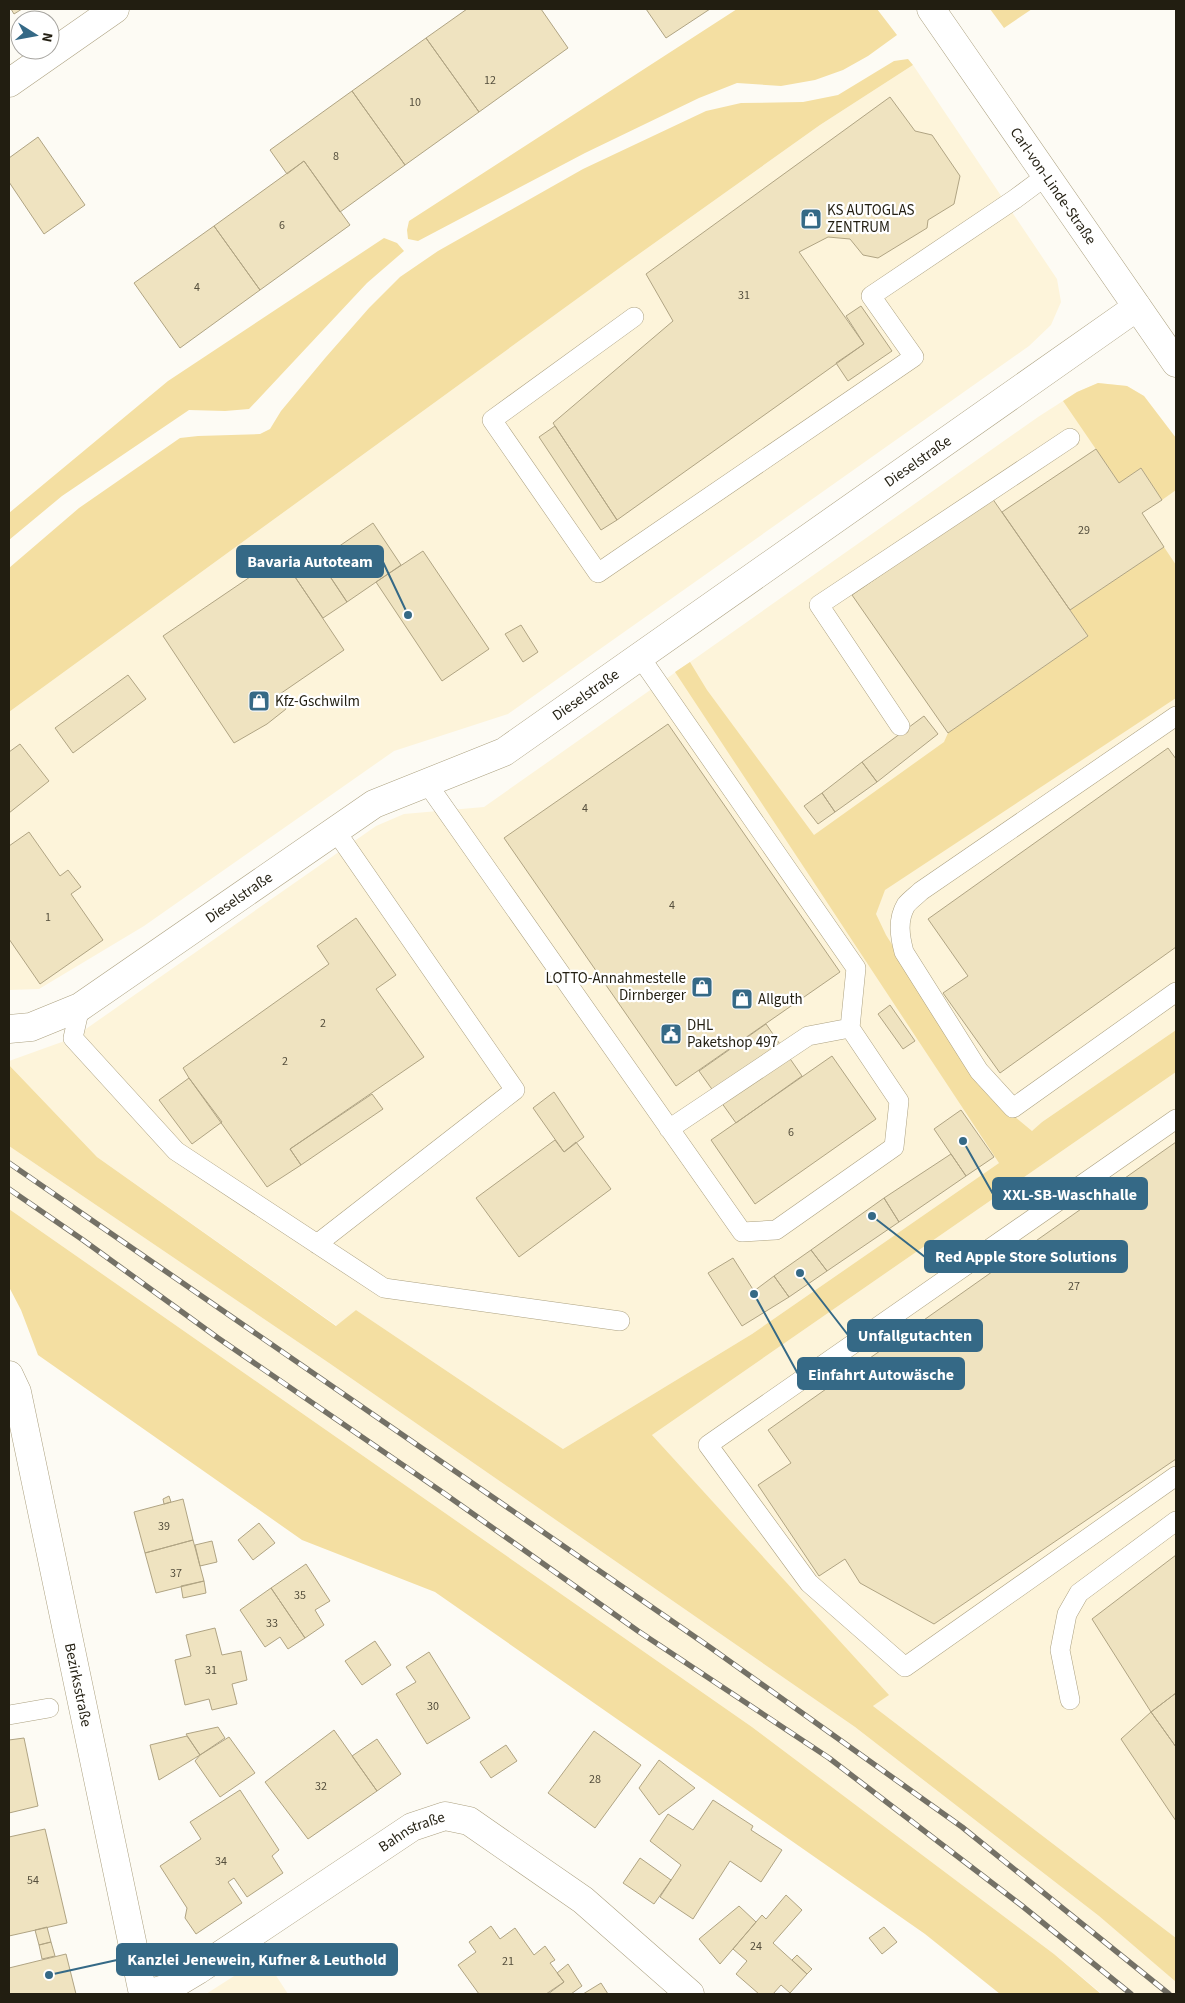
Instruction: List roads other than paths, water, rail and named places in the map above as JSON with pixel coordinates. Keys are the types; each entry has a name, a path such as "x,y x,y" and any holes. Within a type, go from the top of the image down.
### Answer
{"street":[{"path":"9,83 115,9"},
{"name":"Carl-von-Linde-Straße","path":"931,9 1176,362"},
{"name":"Dieselstraße","path":"9,1029 31,1027 80,1007 374,804 504,752 1137,307"},
{"name":"Bezirksstraße","path":"9,1375 19,1401 144,1994"},
{"name":"Bahnstraße","path":"148,1994 168,1988 198,1970 412,1827 445,1816 469,1821 583,1900 690,1994"}],"lane":[{"path":"634,317 492,420 598,573 914,357 871,296 1046,176"},
{"path":"900,726 819,605 1070,438"},
{"path":"426,782 742,1232 776,1230 894,1147 899,1100 850,1028 856,968 640,657"},
{"path":"1176,716 922,891 906,905 900,924 900,938 904,952 979,1071 1013,1108 1176,992"},
{"path":"317,1244 515,1090 335,830"},
{"path":"80,1007 73,1038 176,1151 384,1288 620,1321"},
{"path":"669,1130 808,1036 850,1028"},
{"path":"1176,1119 708,1445 809,1583 905,1668 1176,1476"},
{"path":"1070,1700 1060,1650 1067,1614 1079,1593 1176,1521"},
{"path":"9,1715 49,1708"}],"railway":[{"path":"9,1163 711,1648 962,1827 1169,1994"},
{"path":"9,1189 218,1338 445,1494 638,1631 829,1758 1021,1905 1131,1994"}],"place":[{"name":"KS AUTOGLAS ZENTRUM","path":"811,219"},
{"name":"Bavaria Autoteam","path":"408,615"},
{"name":"Kfz-Gschwilm","path":"259,701"},
{"name":"LOTTO-Annahmestelle Dirnberger","path":"702,987"},
{"name":"Allguth","path":"742,999"},
{"name":"DHL Paketshop 497","path":"671,1034"},
{"name":"XXL-SB-Waschhalle","path":"963,1141"},
{"name":"Red Apple Store Solutions","path":"872,1216"},
{"name":"Unfallgutachten","path":"800,1273"},
{"name":"Einfahrt Autowäsche","path":"754,1294"},
{"name":"Kanzlei Jenewein, Kufner & Leuthold","path":"49,1975"}]}
